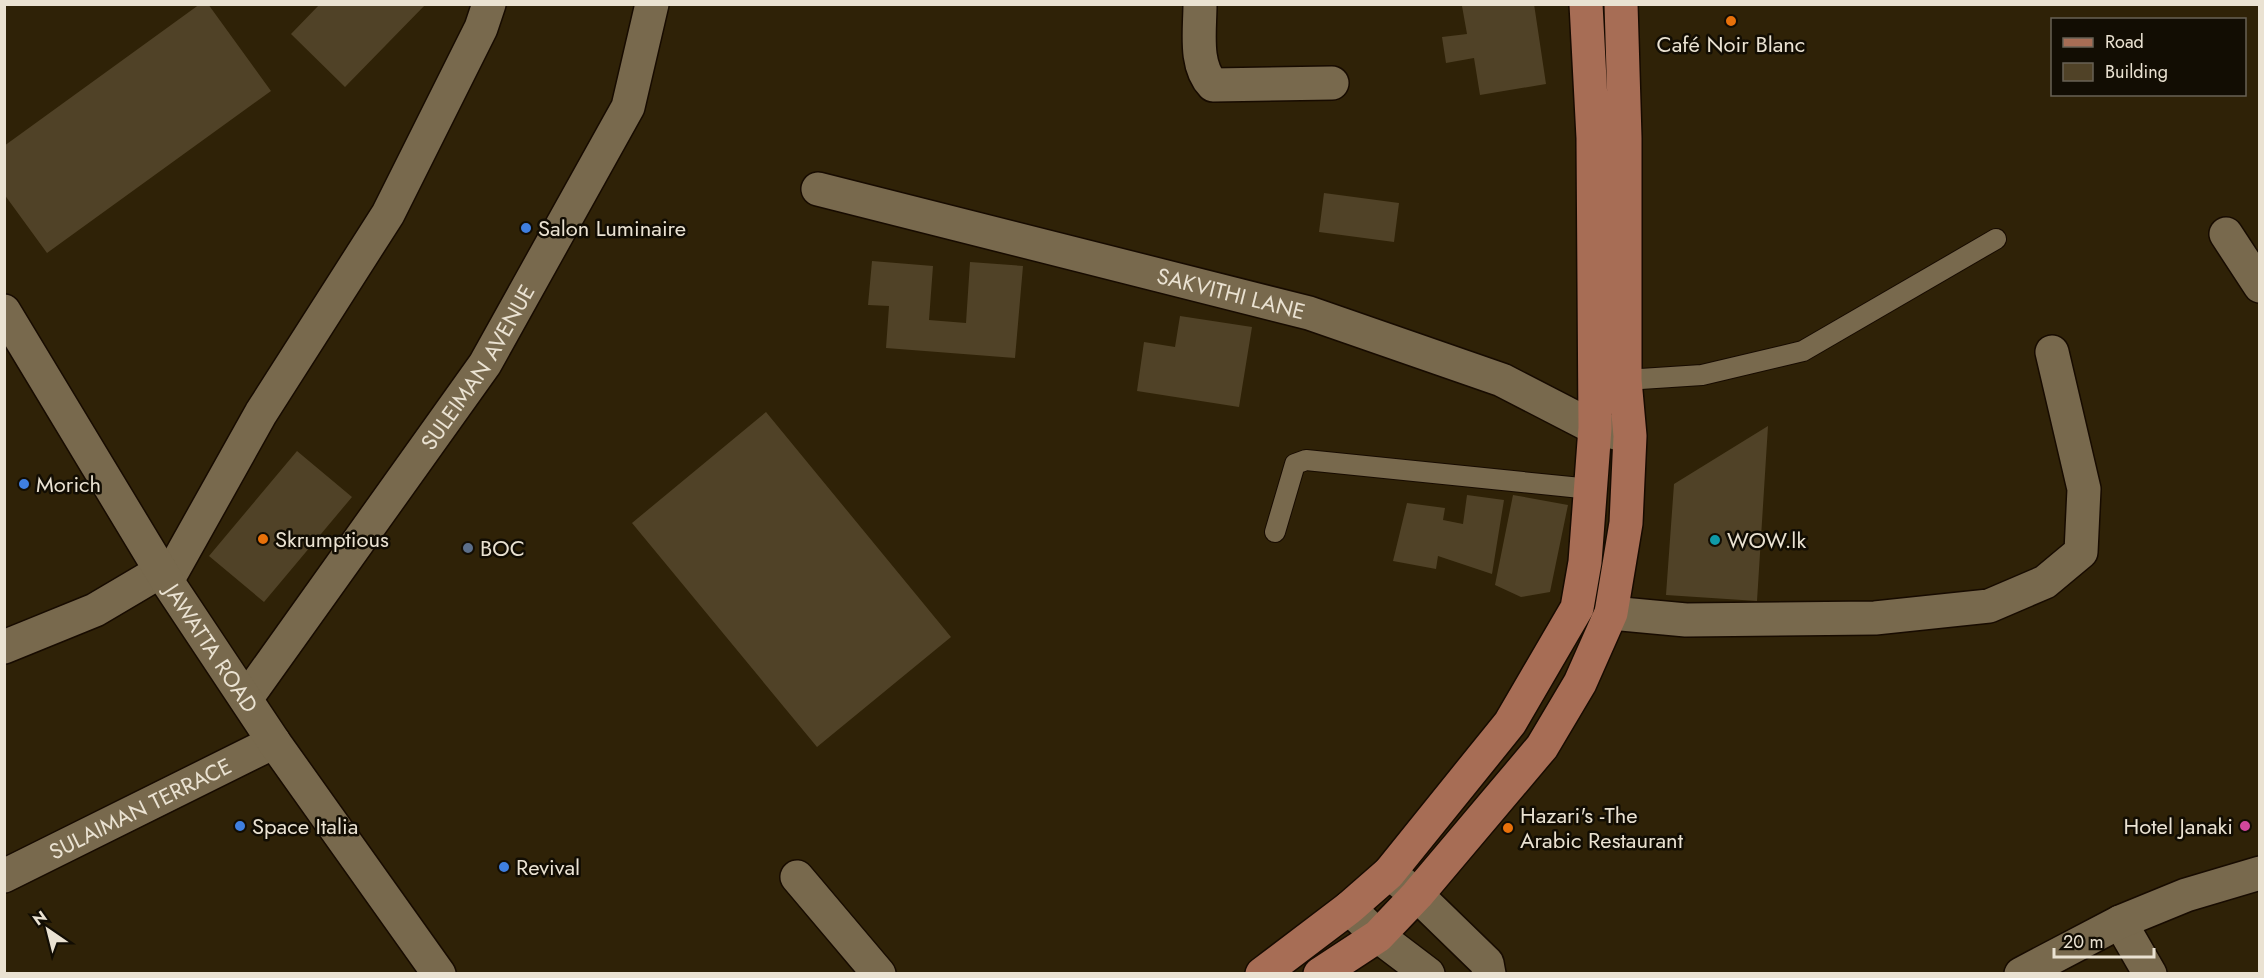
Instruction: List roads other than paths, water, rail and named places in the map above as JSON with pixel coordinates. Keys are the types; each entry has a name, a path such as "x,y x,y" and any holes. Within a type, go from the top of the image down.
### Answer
{"main road":[{"path":"1262,974 1349,908 1389,873 1510,723 1577,608 1585,562 1595,428 1593,138 1586,4"},
{"path":"1320,974 1378,936 1417,895 1542,747 1580,683 1611,613 1626,523 1630,436 1625,380 1625,138 1621,4"}],"street":[{"path":"4,647 95,610 164,576 261,413 388,214 481,28 489,4"},
{"name":"SULEIMAN AVENUE","path":"246,699 485,364 628,107 652,4"},
{"path":"1200,4 1201,66 1205,77 1213,85 1332,83"},
{"name":"SAKVITHI LANE","path":"818,189 1309,313 1502,380 1595,428 1630,436"},
{"path":"2226,234 2259,286"},
{"name":"JAWATTA ROAD","path":"4,311 164,576 274,742 439,974"},
{"path":"1611,613 1686,620 1875,618 1989,606 2045,582 2081,552 2084,489 2052,352"},
{"name":"SULAIMAN TERRACE","path":"4,876 274,742"},
{"path":"1389,873 1417,895 1487,963 1489,974"},
{"path":"2021,974 2120,922 2186,895 2259,873"},
{"path":"797,877 879,974"},
{"path":"1349,908 1378,936 1428,974"},
{"path":"2120,922 2150,974"}],"lane":[{"path":"1625,380 1702,375 1803,351 1996,239"},
{"path":"1275,532 1295,464 1306,460 1591,489"}],"place":[{"name":"Café Noir Blanc","path":"1731,21"},
{"name":"Salon Luminaire","path":"526,228"},
{"name":"Morich","path":"24,484"},
{"name":"Skrumptious","path":"263,539"},
{"name":"WOW.lk","path":"1715,540"},
{"name":"BOC","path":"468,548"},
{"name":"Space Italia","path":"240,826"},
{"name":"Hotel Janaki","path":"2245,826"},
{"name":"Hazari's -The Arabic Restaurant","path":"1508,828"},
{"name":"Revival","path":"504,867"}]}
